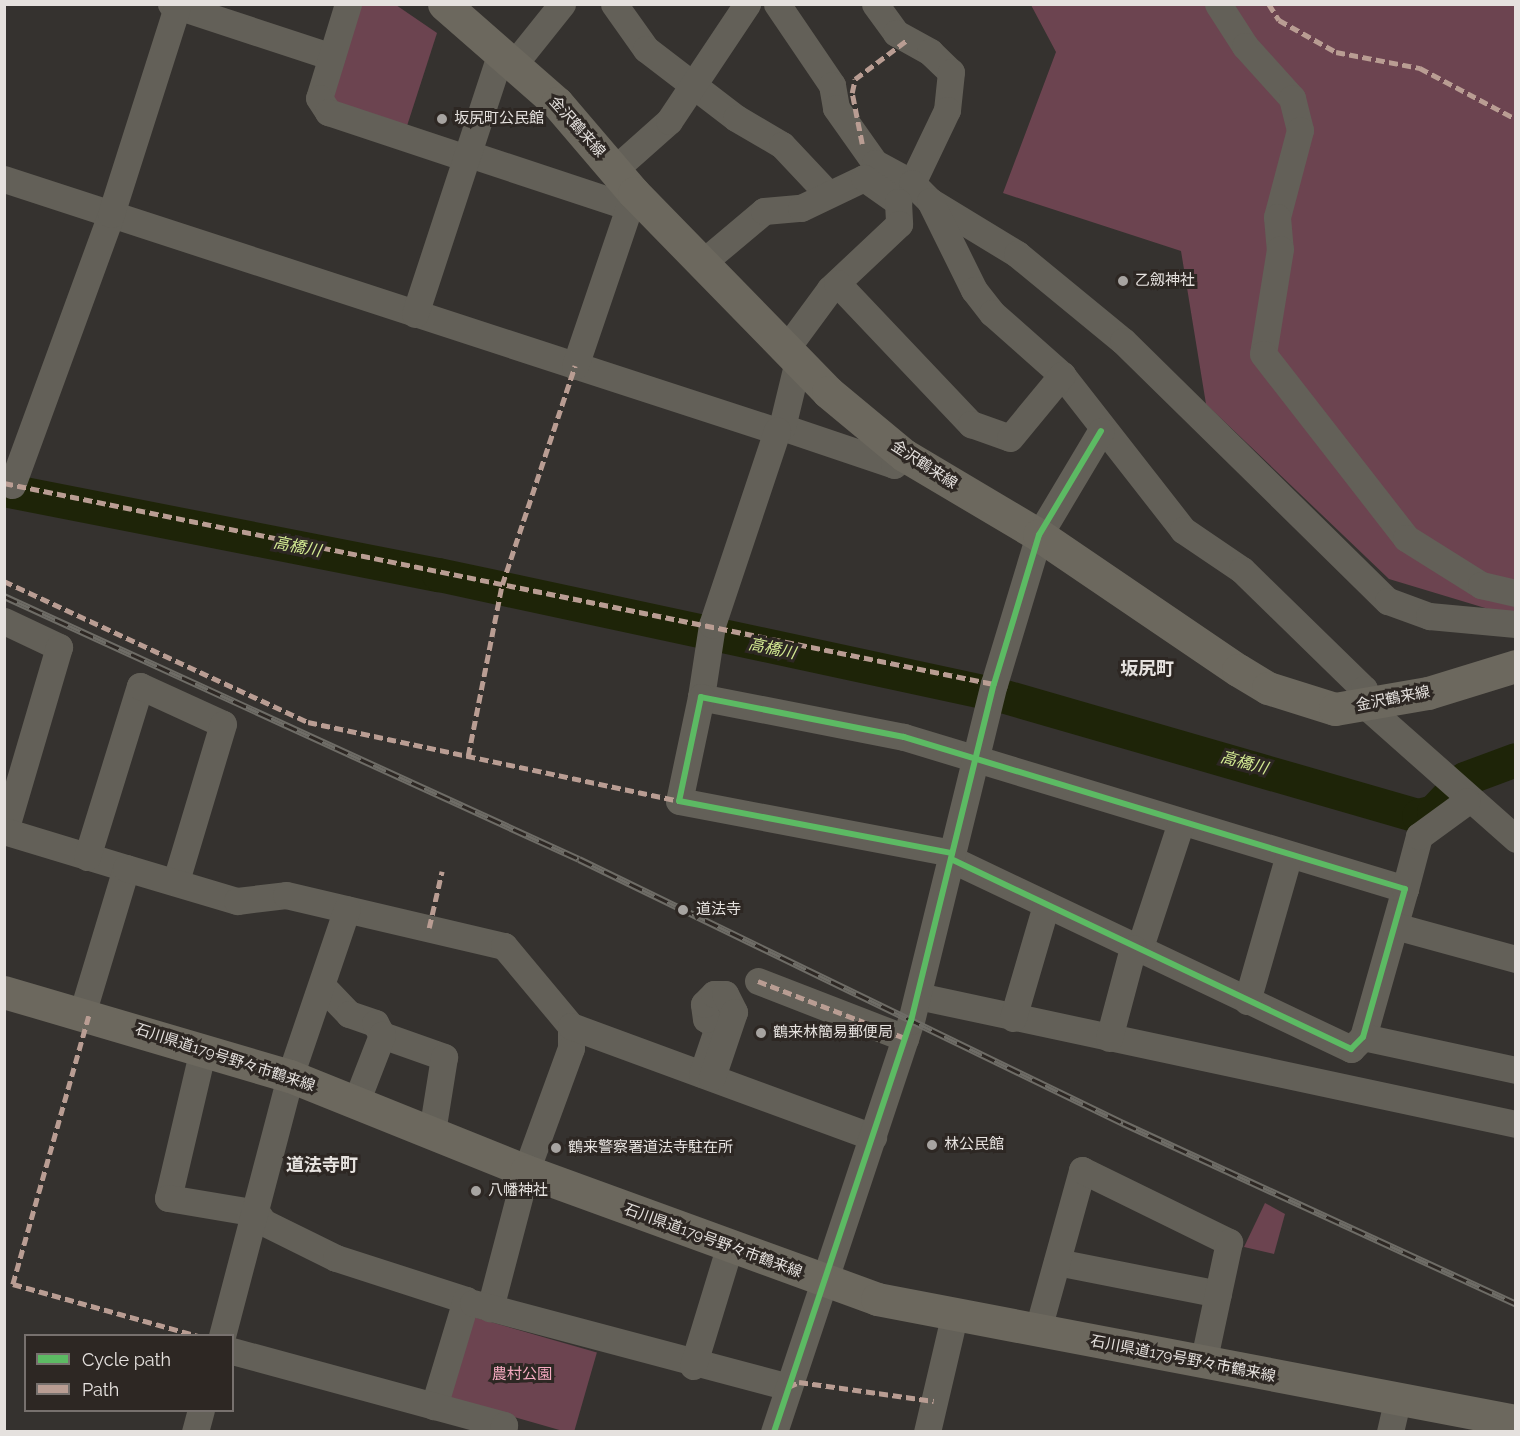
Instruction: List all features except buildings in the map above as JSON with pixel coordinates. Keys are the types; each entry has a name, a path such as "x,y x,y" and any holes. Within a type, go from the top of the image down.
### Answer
{"main road":[{"name":"金沢鶴来線","path":"444,4 508,58 622,188 702,263 791,358 904,454 1039,535 1268,688 1335,709 1367,707 1515,666"},
{"name":"石川県道179号野々市鶴来線","path":"4,992 290,1076 526,1171 825,1283 955,1313 1203,1363 1393,1417 1515,1421"}],"street":[{"path":"348,4 319,98 328,112 467,156 622,188"},
{"path":"415,314 467,156 508,58 562,4"},
{"path":"614,4 646,49 693,87 782,145 828,194"},
{"path":"574,366 622,188 693,87 747,4"},
{"path":"777,4 832,85 836,108 876,163 1017,254 1123,341 1388,601 1429,616 1515,624"},
{"path":"875,4 896,33 930,52 951,72 947,110 921,192 986,306 1062,375 1101,431 1183,530 1242,570 1364,689 1367,707 1458,793 1515,839"},
{"path":"1218,4 1245,46 1292,98 1300,130 1277,217 1280,249 1263,354 1335,453 1406,538 1481,585 1515,592"},
{"path":"12,485 111,214 175,5 332,57"},
{"path":"702,263 764,211 801,208 864,178 898,202 899,224 837,283 791,358 779,429 710,636 701,697 679,801 951,856 1136,949 1351,1049 1363,1037 1419,836 1458,793"},
{"path":"4,179 574,366 894,465 904,454"},
{"path":"837,283 971,424 1010,438 1062,375"},
{"path":"774,1431 825,1283 918,996 975,759 1039,535 1101,431"},
{"path":"4,621 59,647 5,831 237,901 286,895 504,946 571,1026 873,1137"},
{"path":"87,857 140,686 223,724 176,881"},
{"path":"701,697 904,737 1406,889"},
{"path":"1108,1038 1180,822"},
{"path":"1247,1001 1289,855"},
{"path":"82,1014 126,868"},
{"path":"1013,1018 1046,905"},
{"path":"222,1334 257,1213 290,1076 347,909"},
{"path":"1395,926 1515,959"},
{"path":"758,981 905,1038"},
{"path":"322,986 349,1014 375,1023 381,1035 444,1057 432,1132"},
{"path":"918,996 1515,1124"},
{"path":"436,1415 571,1048 571,1026"},
{"path":"356,1102 381,1035"},
{"path":"1363,1037 1515,1070"},
{"path":"203,1049 168,1198 257,1213 263,1222 336,1258 478,1304 693,1366 788,1387"},
{"path":"1038,1329 1082,1170 1228,1242 1203,1363"},
{"path":"693,1366 729,1248"},
{"path":"1057,1262 1218,1294"},
{"path":"927,1431 955,1313"},
{"path":"234,1352 436,1415 510,1429"},
{"path":"195,1431 200,1412"}],"green space":[{"path":"357,5 396,5 437,33 406,129 334,106 327,95"},
{"path":"1031,5 1515,5 1515,617 1389,579 1206,404 1181,251 1003,193 1056,52"},
{"path":"1265,1203 1285,1214 1274,1254 1244,1247"},
{"name":"農村公園","path":"470,1316 597,1352 574,1432 566,1432 447,1398"}],"waterway":[{"name":"高橋川","path":"4,490 439,575 1002,696 1419,816 1434,812 1465,779 1516,760"}],"railway":[{"path":"4,596 579,859 1123,1123 1516,1304"}],"marked path":[{"path":"1269,4 1279,20 1336,52 1420,68 1516,119"},
{"path":"862,144 852,93 855,79 907,40"},
{"path":"468,756 502,585 575,366"},
{"path":"4,483 994,684"},
{"path":"4,581 308,722 679,801"},
{"path":"429,928 442,871"},
{"path":"758,981 905,1038"},
{"path":"89,1016 13,1284 191,1334"},
{"path":"788,1387 799,1382 934,1401"}],"cycle path":[{"path":"774,1432 911,1021 994,684 1039,535 1101,431"},
{"path":"951,859 1351,1049 1363,1037 1405,889 904,737 701,697 679,801 952,853"}],"place":[{"name":"坂尻町公民館","path":"442,119"},
{"name":"乙劔神社","path":"1123,281"},
{"name":"道法寺","path":"683,910"},
{"name":"鶴来林簡易郵便局","path":"761,1033"},
{"name":"林公民館","path":"932,1145"},
{"name":"鶴来警察署道法寺駐在所","path":"556,1148"},
{"name":"八幡神社","path":"476,1191"}],"district":[{"name":"坂尻町","path":"1147,669"},
{"name":"道法寺町","path":"322,1165"}]}
